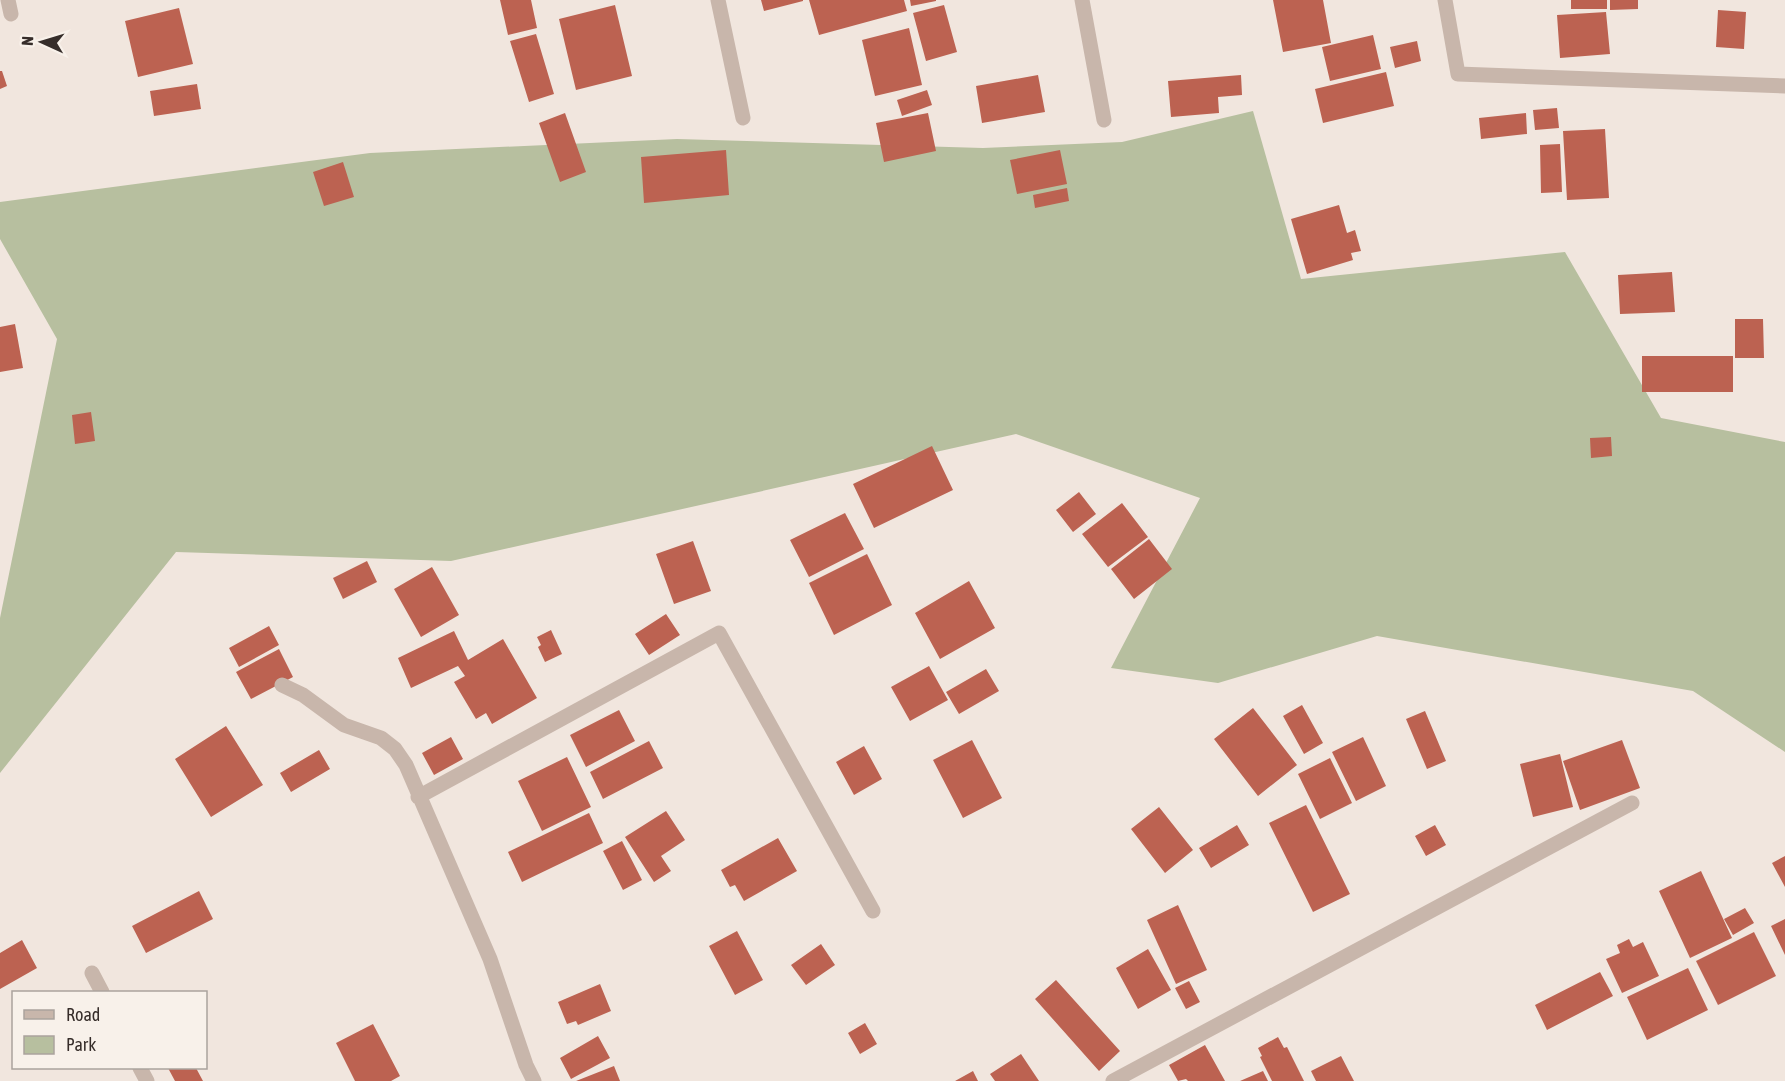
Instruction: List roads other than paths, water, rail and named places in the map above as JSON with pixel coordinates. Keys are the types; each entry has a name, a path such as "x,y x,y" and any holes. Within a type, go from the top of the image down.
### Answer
{"street":[{"path":"718,0 743,118"},
{"path":"1082,0 1104,120"},
{"path":"1445,0 1458,74 1785,86"},
{"path":"418,797 719,633 873,911"},
{"path":"282,685 303,695 344,725 381,738 395,749 406,765 490,960 526,1065 534,1081"},
{"path":"1113,1081 1632,803"},
{"path":"92,973 101,991"}]}
